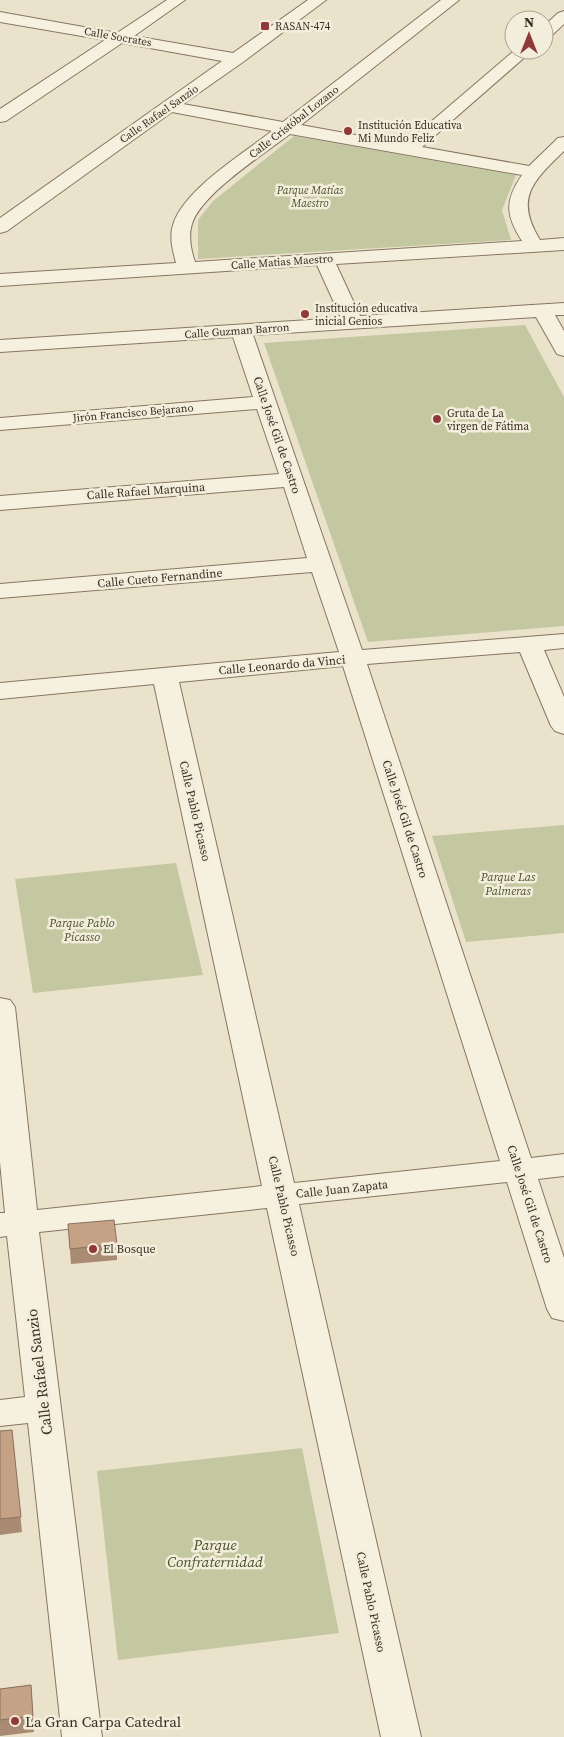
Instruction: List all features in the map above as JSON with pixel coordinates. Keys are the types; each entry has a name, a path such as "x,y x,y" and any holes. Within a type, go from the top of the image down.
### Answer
{"street":[{"path":"0,117 177,0"},
{"name":"Calle Rafael Sanzio","path":"0,227 318,0"},
{"name":"Calle Cristóbal Lozano","path":"187,268 180,244 181,227 189,211 209,188 451,0"},
{"path":"554,25 564,16"},
{"name":"Calle Socrates","path":"4,20 237,59"},
{"path":"408,150 513,60"},
{"path":"170,107 532,172"},
{"path":"534,246 518,215 518,202 532,172 564,142"},
{"path":"0,202 28,207"},
{"name":"Calle Matias Maestro","path":"0,280 564,244"},
{"path":"324,259 353,323"},
{"name":"Calle Guzman Barron","path":"0,346 564,309"},
{"path":"543,311 564,350"},
{"name":"Calle José Gil de Castro","path":"241,330 352,658 564,1309"},
{"name":"Jirón Francisco Bejarano","path":"0,424 266,402"},
{"name":"Calle Rafael Marquina","path":"0,502 292,480"},
{"name":"Calle Cueto Fernandine","path":"0,591 320,564"},
{"name":"Calle Leonardo da Vinci","path":"0,691 352,658 564,641"},
{"path":"529,644 564,726"},
{"name":"Calle Pablo Picasso","path":"165,676 401,1737"},
{"name":"Calle Rafael Sanzio","path":"0,1006 11,1224 44,1408 82,1737"},
{"name":"Calle Juan Zapata","path":"11,1224 564,1165"},
{"path":"0,1413 44,1408"}],"green space":[{"name":"Parque Matías Maestro","path":"294,136 516,175 502,210 511,240 198,259 198,220 213,201"},
{"path":"525,325 564,397 564,626 368,642 264,343"},
{"name":"Parque Las Palmeras","path":"564,825 564,933 466,942 432,836"},
{"name":"Parque Pablo Picasso","path":"176,863 203,975 33,993 15,879"},
{"name":"Parque Confraternidad","path":"302,1448 339,1633 118,1660 97,1471"}],"building":[{"path":"114,1220 117,1244 70,1249 68,1224"},
{"path":"12,1430 21,1517 0,1519 0,1431"},
{"path":"31,1685 33,1716 0,1720 0,1689"}],"place":[{"name":"RASAN-474","path":"265,26"},
{"name":"Institución Educativa Mi Mundo Feliz","path":"348,131"},
{"name":"Institución educativa inicial Genios","path":"305,314"},
{"name":"Gruta de La virgen de Fátima","path":"437,419"},
{"name":"El Bosque","path":"93,1249"},
{"name":"La Gran Carpa Catedral","path":"15,1721"}]}
